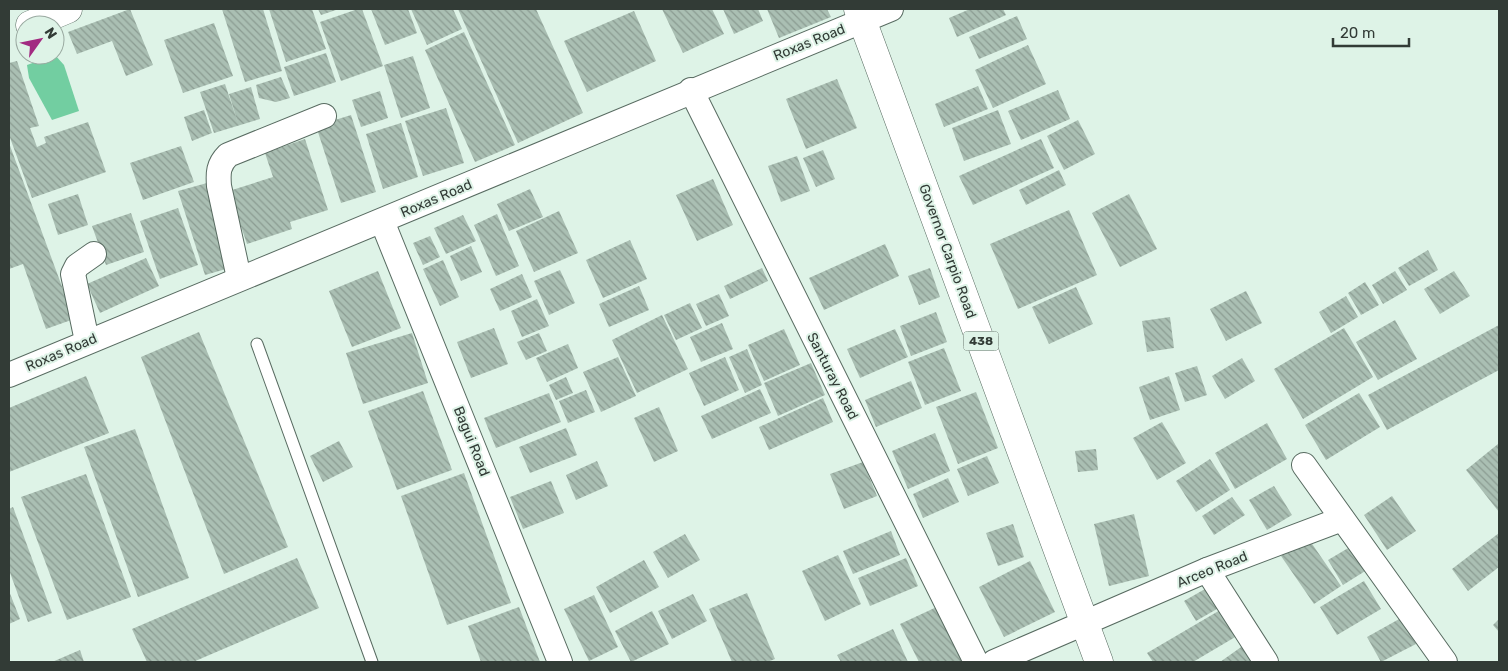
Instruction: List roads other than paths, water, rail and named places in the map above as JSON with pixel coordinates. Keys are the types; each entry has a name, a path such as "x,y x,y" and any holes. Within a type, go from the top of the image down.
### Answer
{"main road":[{"path":"54,15 68,9"},
{"name":"Governor Carpio Road","path":"860,15 1099,662"}],"street":[{"name":"Roxas Road","path":"9,375 239,278 382,221 691,90 860,15 891,9"},
{"name":"Santuray Road","path":"691,90 976,662"},
{"path":"239,278 219,186 218,174 220,163 228,156 324,116"},
{"name":"Bagui Road","path":"382,221 560,662"},
{"path":"87,341 73,274 76,266 94,254"},
{"path":"1304,465 1445,662"},
{"name":"Arceo Road","path":"1083,623 1207,570 1342,519"},
{"path":"1207,570 1266,662"},
{"path":"994,662 1083,623"}],"lane":[{"path":"257,344 372,662"}]}
